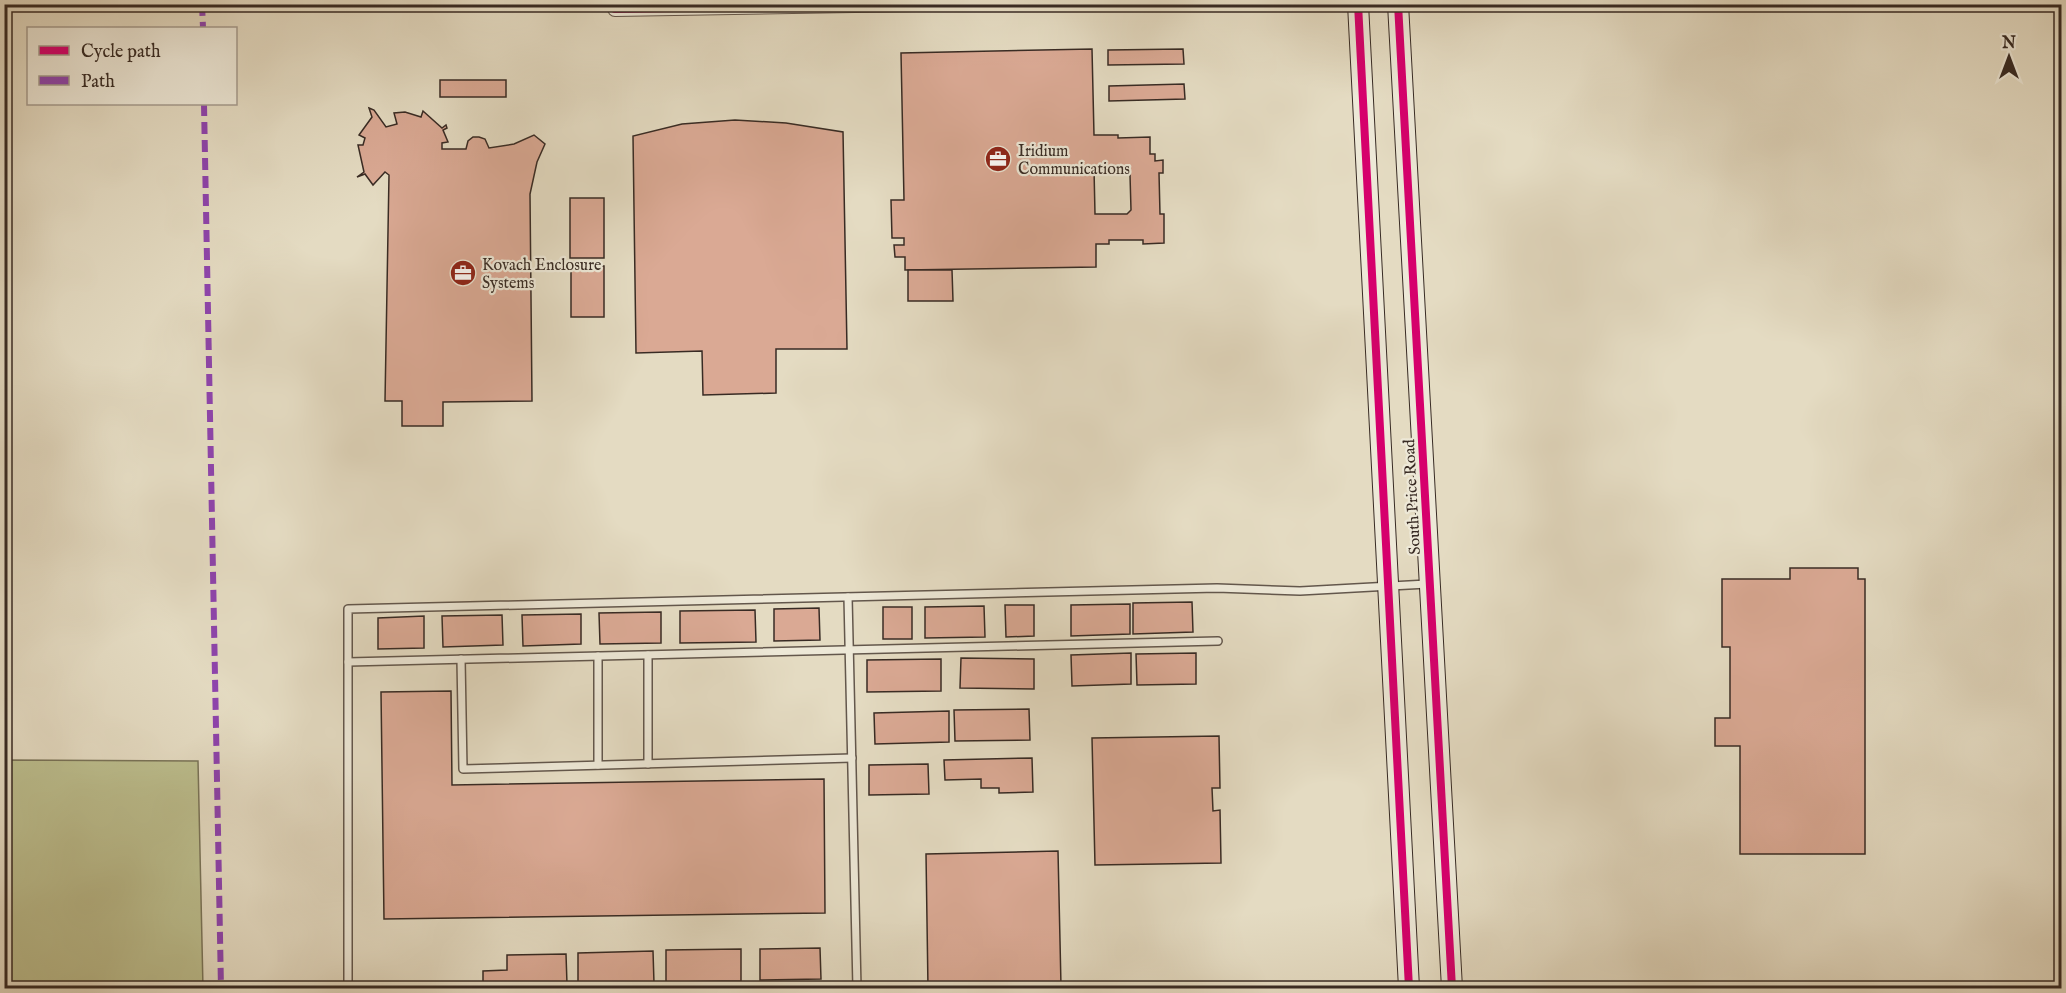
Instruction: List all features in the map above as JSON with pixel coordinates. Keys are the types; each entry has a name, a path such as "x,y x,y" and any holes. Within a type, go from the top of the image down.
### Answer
{"main road":[{"name":"South Price Road","path":"1358,4 1409,988"},
{"name":"South Price Road","path":"1398,4 1452,988"}],"street":[{"path":"615,9 916,4"}],"lane":[{"path":"348,988 348,609 1217,588 1300,591 1430,584"},
{"path":"848,597 857,988"},
{"path":"348,662 1218,641"},
{"path":"648,655 648,764"},
{"path":"598,656 598,765"},
{"path":"461,659 463,769 852,758"}],"green space":[{"path":"5,760 198,761 203,988 5,988"}],"building":[{"path":"1092,49 1094,135 1118,135 1118,138 1150,137 1150,154 1155,154 1155,161 1163,160 1163,173 1159,173 1160,214 1164,214 1164,243 1143,244 1143,240 1109,240 1109,244 1096,244 1096,267 905,270 905,257 895,257 894,245 904,245 904,238 892,238 891,200 904,200 901,53","holes":["1094,169 1126,169 1130,175 1131,210 1127,214 1095,214"]},
{"path":"1183,49 1184,64 1108,65 1108,50"},
{"path":"440,80 506,80 506,97 440,97"},
{"path":"1184,84 1185,99 1109,101 1109,86"},
{"path":"369,108 374,110 386,127 397,124 394,113 405,112 421,117 423,111 442,128 446,125 447,128 443,130 448,142 442,143 442,149 466,149 468,141 473,137 485,139 489,148 514,144 534,135 545,144 537,162 530,194 532,401 443,402 443,426 402,426 402,401 385,401 389,175 385,172 373,185 365,174 357,177 364,172 358,145 363,145 365,138 359,135 372,117"},
{"path":"735,120 786,123 843,132 847,349 776,349 776,393 703,395 702,351 636,353 633,136 682,124"},
{"path":"570,198 604,198 604,258 570,258"},
{"path":"571,266 604,266 604,317 571,317"},
{"path":"908,270 952,270 953,301 908,301"},
{"path":"1790,568 1858,568 1858,579 1865,579 1865,854 1740,854 1740,746 1715,746 1715,718 1730,718 1730,647 1722,647 1722,579 1790,579"},
{"path":"1192,602 1193,632 1133,634 1133,603"},
{"path":"1130,604 1130,634 1071,636 1071,605"},
{"path":"1005,605 1034,605 1034,636 1006,637"},
{"path":"984,606 985,637 925,638 925,607"},
{"path":"883,607 912,607 912,639 883,639"},
{"path":"819,608 820,640 774,641 774,609"},
{"path":"755,610 756,642 680,643 680,611"},
{"path":"661,612 661,643 600,644 599,613"},
{"path":"581,614 581,644 523,646 522,615"},
{"path":"502,615 503,645 443,647 442,616"},
{"path":"424,616 424,648 378,649 378,618"},
{"path":"1131,653 1131,684 1072,686 1071,655"},
{"path":"1196,653 1196,684 1137,685 1136,654"},
{"path":"961,658 1034,659 1034,689 960,688"},
{"path":"941,659 941,691 867,692 867,660"},
{"path":"451,691 452,785 824,779 825,913 384,919 381,692"},
{"path":"1029,709 1030,740 955,741 954,710"},
{"path":"949,711 949,742 875,744 874,713"},
{"path":"1219,736 1220,788 1212,788 1213,811 1220,810 1221,863 1095,865 1092,738"},
{"path":"1032,758 1033,792 999,793 999,788 981,788 981,779 945,780 944,760"},
{"path":"928,764 929,794 869,795 869,765"},
{"path":"1058,851 1061,986 928,988 926,854"},
{"path":"820,948 821,979 760,980 760,949"},
{"path":"741,949 741,981 666,982 666,950"},
{"path":"653,951 654,983 578,985 578,953"},
{"path":"566,954 567,984 483,986 483,971 507,970 507,955"}],"marked path":[{"path":"202,4 203,27"},
{"path":"204,105 221,988"}],"cycle path":[{"path":"615,9 916,4"},
{"path":"1358,4 1409,988"},
{"path":"1398,4 1452,988"}],"place":[{"name":"Iridium Communications","path":"998,159"},
{"name":"Kovach Enclosure Systems","path":"463,273"}]}
